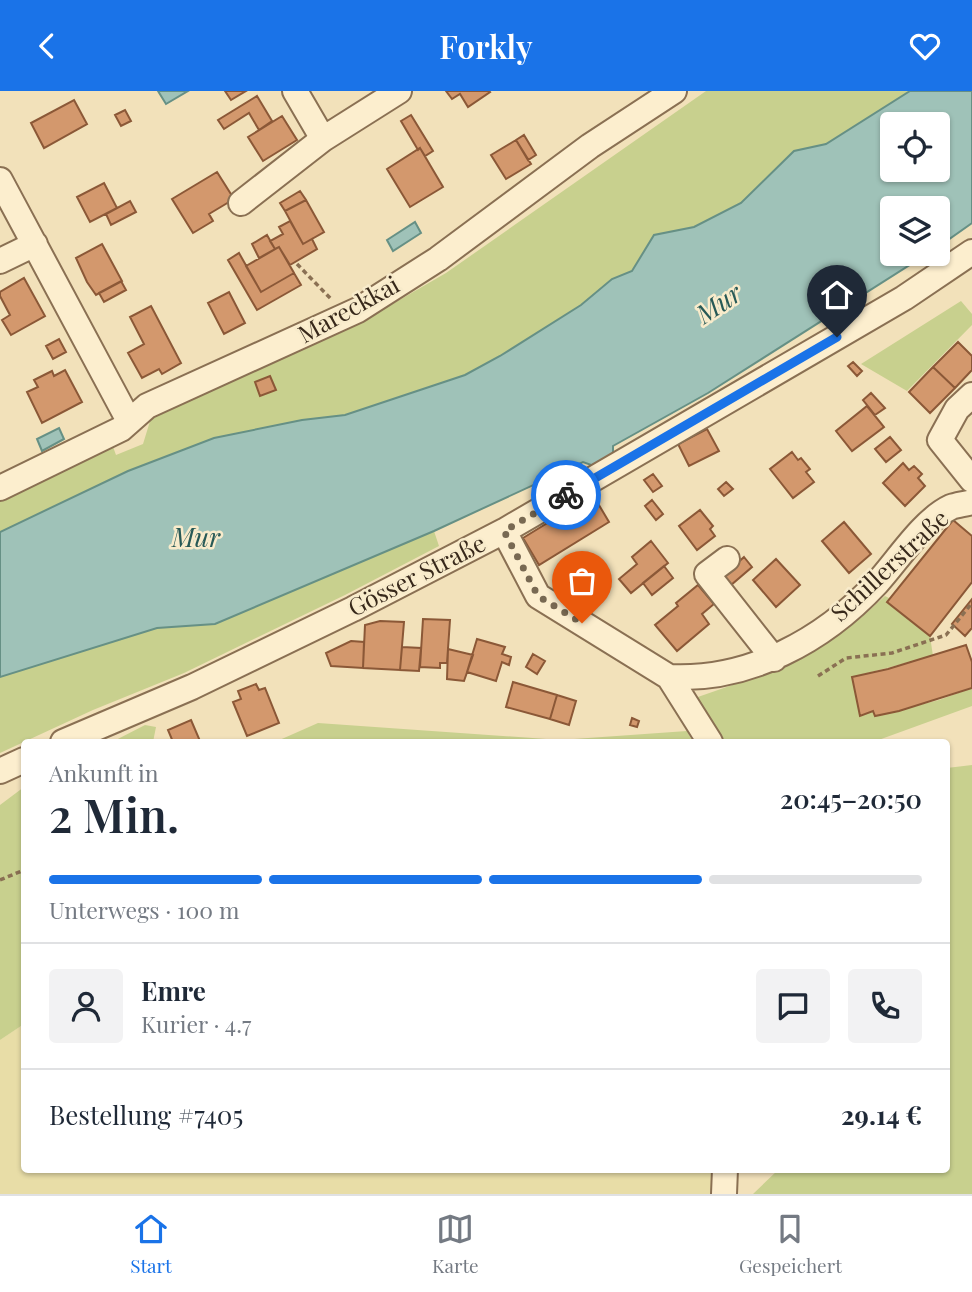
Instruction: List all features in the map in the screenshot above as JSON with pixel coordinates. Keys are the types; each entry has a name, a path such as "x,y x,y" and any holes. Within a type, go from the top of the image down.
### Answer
{"street":[{"path":"295,91 323,139"},
{"path":"241,203 323,139 399,91"},
{"name":"Mareckkai","path":"0,488 121,429 148,406 358,310 438,259 590,146 674,91"},
{"path":"0,180 129,421"},
{"path":"0,261 34,244"},
{"name":"Gösser Straße","path":"70,739 192,687 353,609 504,531 904,298 972,252"},
{"path":"972,395 957,409 940,440 972,480"},
{"name":"Schillerstraße","path":"669,677 693,678 731,672 774,659 797,646 840,616 874,586 932,520 951,507 972,502"},
{"path":"504,531 538,596 669,677 708,739"},
{"path":"727,559 707,574 774,659"},
{"path":"0,771 21,761"},
{"path":"724,1194 725,1173"}],"path":[{"path":"297,264 335,303"},
{"path":"818,676 846,658 892,653 946,635 972,603"},
{"path":"0,880 21,871"}],"shaded area":[{"path":"21,1026 21,1173 717,1173 716,1194 0,1194 0,1040"}],"green space":[{"path":"706,91 910,91 826,144 794,151 741,203 694,227 654,235 632,271 612,279 581,305 465,375 345,415 302,420 214,438 128,471 0,532 0,496 112,444 116,455 143,444 151,418 351,328 446,273"},
{"path":"961,301 972,314 972,325 907,391 861,364"},
{"path":"434,531 439,546 345,595 184,673 30,739 21,739 21,743 0,753 0,677 157,628 215,623"},
{"path":"885,596 889,598 888,602 930,636 933,656 852,677 860,715 873,711 875,716 939,700 972,688 972,706 881,739 721,739 695,698 790,665 862,617"},
{"path":"318,723 546,739 282,739"},
{"path":"145,725 156,727 154,739 118,739"},
{"path":"687,731 691,739 574,739"},
{"path":"972,765 972,1194 753,1194 775,1173 950,1173 950,768"},
{"path":"21,789 21,1026 0,1040 0,805"}],"water":[{"path":"158,91 188,91 166,104"},
{"name":"Mur","path":"910,91 972,91 972,223 950,239 950,196 880,196 880,266 908,266 708,393 613,446 613,456 594,466 583,462 434,531 215,624 157,628 0,677 0,532 128,471 214,438 302,420 345,415 465,375 581,305 612,279 632,271 654,235 694,227 741,203 794,151 826,144"},
{"path":"415,222 421,233 393,251 387,240"},
{"path":"59,428 64,439 42,451 37,439"}],"building":[{"path":"225,91 246,91 231,100"},
{"path":"446,91 490,92 468,107 460,94 452,99"},
{"path":"257,96 272,121 259,130 249,113 224,129 218,120"},
{"path":"74,100 87,124 44,148 31,123"},
{"path":"125,110 131,121 121,126 115,115"},
{"path":"411,115 433,151 425,156 420,148 418,150 401,121"},
{"path":"282,116 297,140 263,161 248,137"},
{"path":"524,135 536,155 528,160 516,140"},
{"path":"516,140 531,164 506,179 491,155"},
{"path":"420,148 443,187 410,207 387,169"},
{"path":"217,172 234,199 209,214 213,221 193,233 172,199"},
{"path":"104,183 117,208 90,222 77,197"},
{"path":"300,191 306,200 285,211 280,203"},
{"path":"306,200 324,232 303,244 285,211"},
{"path":"130,201 136,212 111,225 106,214"},
{"path":"290,221 303,244 312,239 317,249 290,265 279,247 275,249 270,241 283,234 279,227"},
{"path":"267,235 275,249 259,258 252,244"},
{"path":"102,244 122,281 96,295 76,258"},
{"path":"279,247 294,273 261,292 246,266"},
{"path":"239,253 261,292 294,273 301,285 257,310 228,260"},
{"path":"24,278 45,316 11,335 2,320 10,315 0,292"},
{"path":"121,281 126,290 104,302 99,293"},
{"path":"229,292 245,323 224,334 208,303"},
{"path":"151,306 181,363 162,374 159,369 142,378 128,353 144,344 130,317"},
{"path":"59,339 66,352 53,359 46,346"},
{"path":"958,342 972,356 972,370 955,388 933,367"},
{"path":"853,362 862,371 857,376 848,366"},
{"path":"933,367 955,388 930,413 909,392"},
{"path":"65,370 82,402 42,423 27,392 38,387 34,380 52,371 54,376"},
{"path":"270,376 276,390 260,396 255,382"},
{"path":"871,393 885,408 875,415 863,400"},
{"path":"867,406 884,427 852,451 836,431"},
{"path":"707,429 719,451 689,466 678,444"},
{"path":"890,437 901,450 886,462 875,449"},
{"path":"792,452 810,469 806,472 814,482 793,498 770,469"},
{"path":"903,463 909,470 914,466 922,474 918,478 925,486 905,506 883,483"},
{"path":"653,474 662,486 653,492 644,480"},
{"path":"726,482 733,489 724,496 718,489"},
{"path":"593,495 609,522 539,565 523,538"},
{"path":"652,500 663,514 656,520 645,506"},
{"path":"700,510 713,526 710,529 715,536 697,550 679,526"},
{"path":"953,520 972,536 972,582 930,636 887,602"},
{"path":"844,522 871,554 849,573 822,541"},
{"path":"651,541 668,563 631,593 619,579 637,564 632,557"},
{"path":"744,557 752,567 731,585 723,576"},
{"path":"776,559 800,585 776,607 753,580"},
{"path":"664,566 673,578 652,595 643,583"},
{"path":"698,585 714,604 702,614 709,624 677,651 655,625"},
{"path":"972,599 972,628 965,636 952,624"},
{"path":"423,619 450,620 447,663 440,663 440,668 420,667"},
{"path":"380,621 404,622 400,670 363,668 365,625"},
{"path":"477,639 505,647 502,654 511,657 509,665 502,662 496,681 467,672"},
{"path":"351,641 364,642 363,668 331,666 326,653"},
{"path":"966,645 972,662 972,688 899,711 875,716 873,711 860,716 852,677"},
{"path":"402,647 421,648 419,671 400,670"},
{"path":"448,649 473,655 464,681 447,679"},
{"path":"533,654 545,661 537,674 526,667"},
{"path":"513,682 557,695 550,719 506,707"},
{"path":"256,684 259,690 265,688 279,723 247,736 233,702 241,699 238,691"},
{"path":"557,695 576,701 569,725 550,719"},
{"path":"632,718 639,721 637,727 630,725"},
{"path":"191,720 199,739 172,739 168,730"}],"way so far":[{"path":"566,495 504,531 538,596 582,623"}],"route":[{"path":"566,495 837,337"}]}
